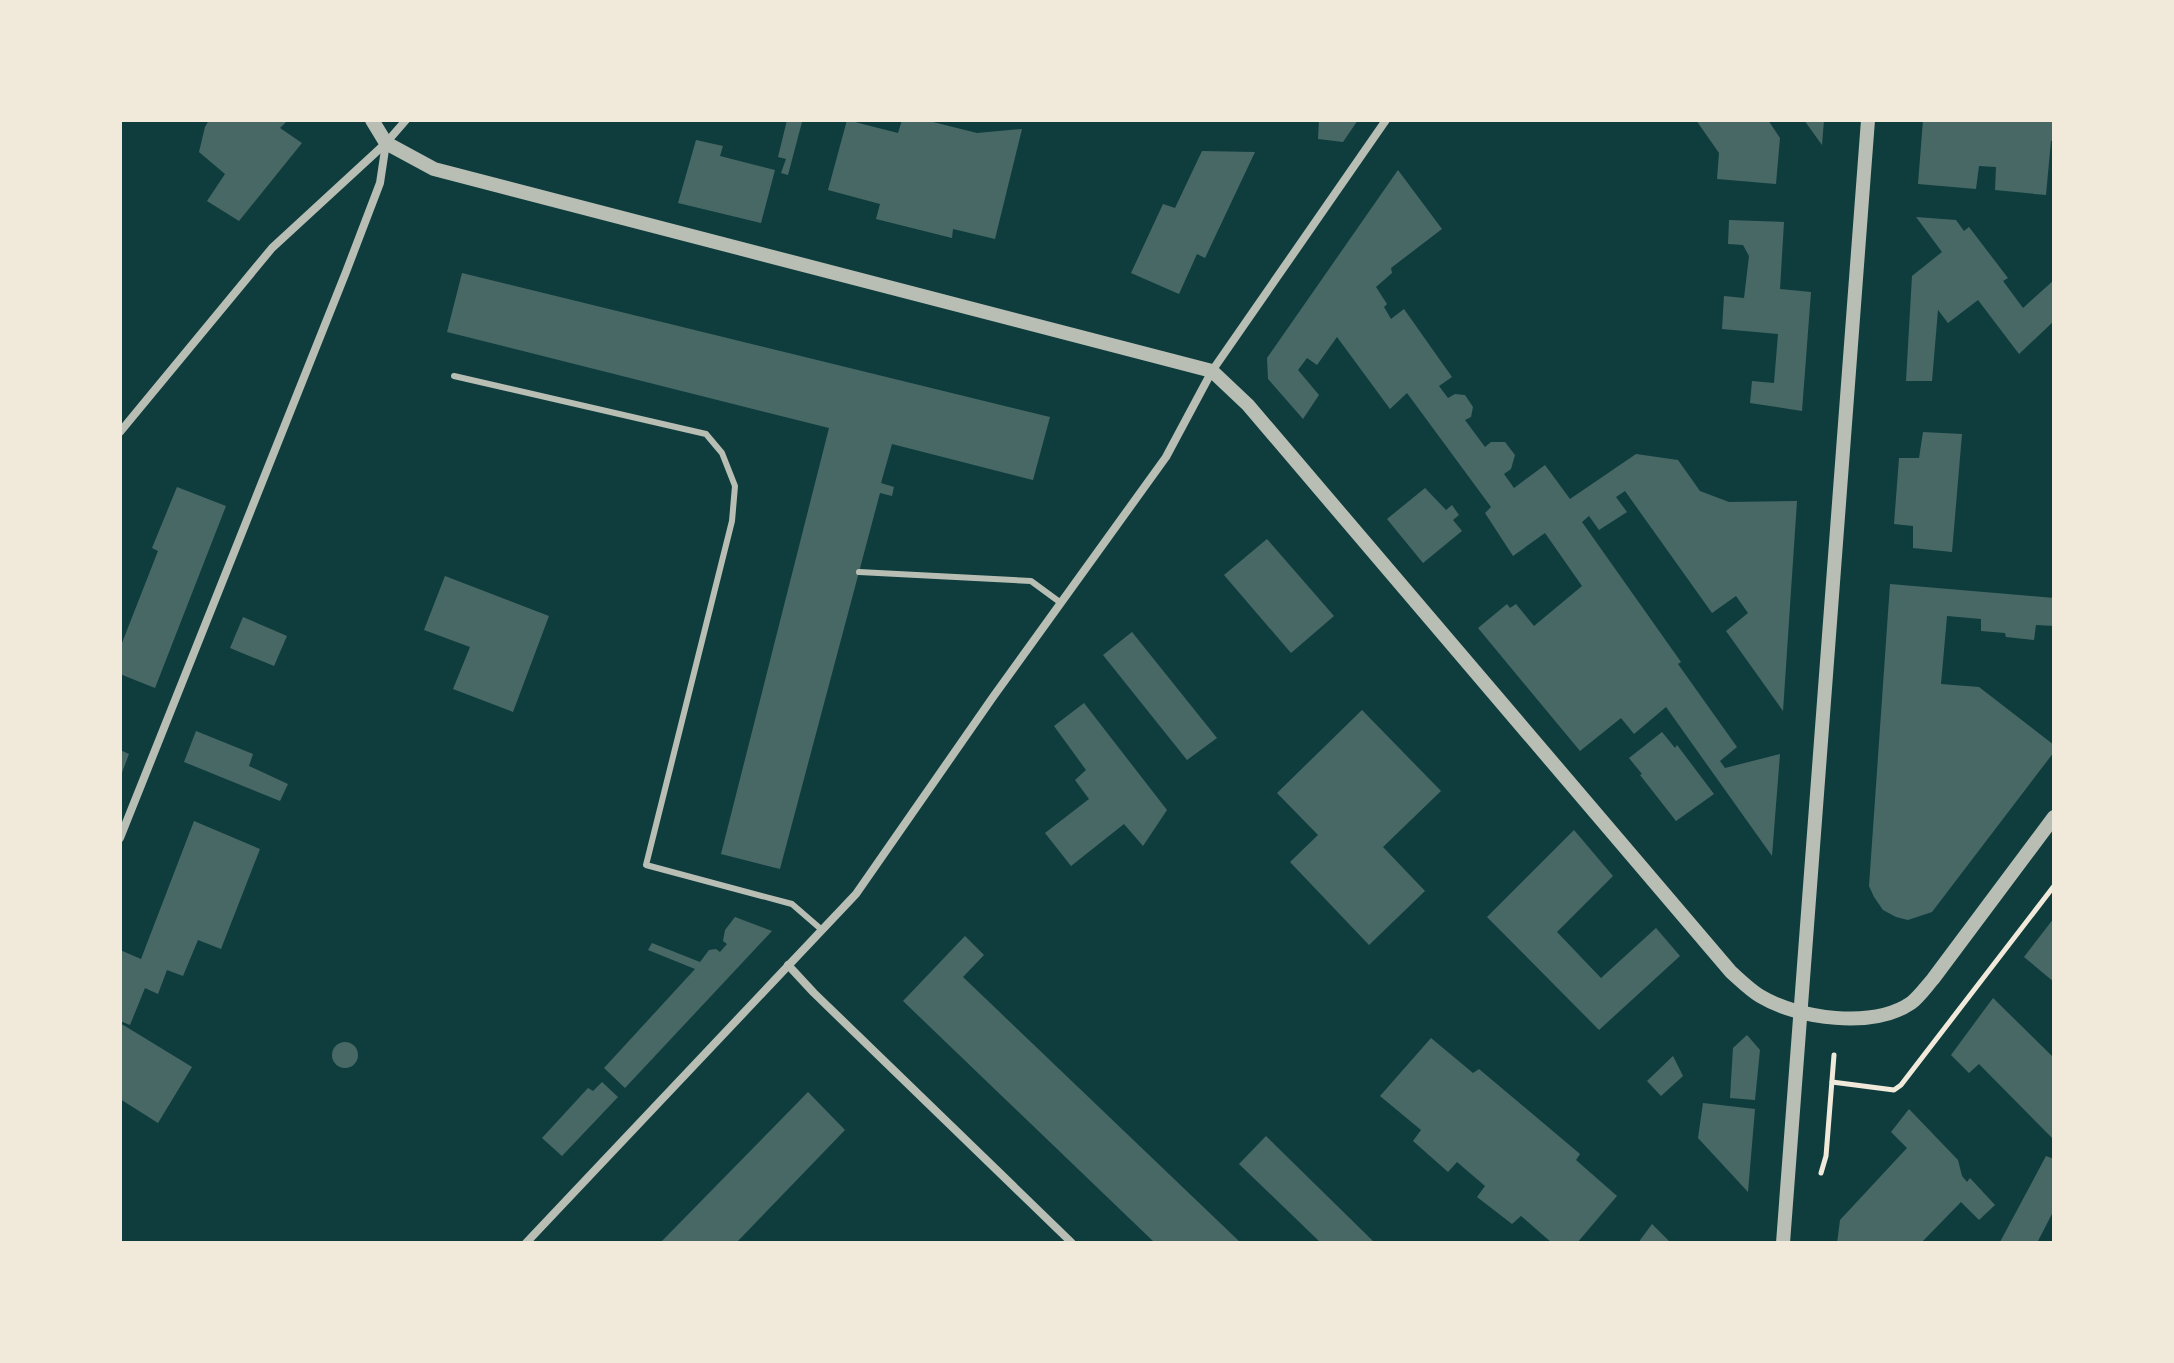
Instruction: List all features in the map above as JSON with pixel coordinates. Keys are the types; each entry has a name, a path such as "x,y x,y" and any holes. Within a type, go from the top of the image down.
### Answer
{"street":[{"path":"372,120 386,143 434,169 1212,371 1248,405 1731,972 1761,996 1801,1013 1882,1017 1912,1002 1933,979 2054,817"},
{"path":"120,432 272,248 386,143 406,120"},
{"path":"526,1243 856,894 1166,457 1212,371 1386,120"},
{"path":"1783,1243 1868,120"},
{"path":"120,838 337,298 380,183 386,143"},
{"path":"788,965 1072,1243"}],"lane":[{"path":"454,376 706,434 722,453 735,486 732,521 646,865 792,904 822,930"},
{"path":"859,572 1031,581 1061,603"}],"path":[{"path":"1832,1082 1894,1090 1901,1085 2054,886"}],"building":[{"path":"209,120 288,120 280,128 302,143 239,221 207,201 225,174 199,152"},
{"path":"787,120 802,122 788,175 781,173 786,159 778,157"},
{"path":"847,120 898,133 902,120 925,120 977,133 1022,129 995,239 953,229 952,238 876,219 880,204 828,190"},
{"path":"1319,120 1358,120 1343,142 1318,139"},
{"path":"1696,120 1768,120 1780,138 1776,184 1717,179 1719,153"},
{"path":"1804,120 1824,120 1822,145"},
{"path":"1923,120 2054,120 2046,195 1995,190 1996,167 1979,166 1976,189 1918,184"},
{"path":"696,140 723,146 720,156 775,170 761,223 678,203"},
{"path":"1202,151 1255,152 1205,258 1197,254 1179,294 1131,273 1163,204 1175,208"},
{"path":"1398,170 1442,229 1391,268 1392,273 1376,287 1387,304 1384,307 1391,319 1404,309 1452,377 1439,386 1448,398 1455,394 1465,395 1473,407 1471,417 1465,420 1485,447 1491,442 1505,442 1515,455 1511,469 1504,474 1514,488 1545,465 1570,499 1636,454 1678,460 1700,491 1729,502 1797,501 1783,711 1726,631 1748,613 1736,596 1712,613 1625,491 1616,497 1627,512 1599,530 1589,516 1582,522 1737,747 1720,761 1725,768 1780,754 1772,856 1666,707 1634,734 1621,718 1580,751 1478,628 1507,604 1510,608 1516,604 1534,626 1582,586 1545,533 1513,556 1485,513 1491,507 1407,393 1390,409 1337,337 1317,365 1307,358 1298,370 1319,395 1303,419 1268,379 1267,358"},
{"path":"1916,217 1956,220 1964,231 1969,227 2008,278 2003,281 2023,308 2054,280 2054,321 2019,354 1978,300 1948,323 1938,310 1932,381 1906,381 1912,276 1942,252"},
{"path":"1729,220 1784,222 1780,289 1811,292 1802,411 1750,403 1752,381 1774,383 1778,334 1722,329 1724,296 1744,298 1749,256 1743,245 1728,244"},
{"path":"462,273 1050,417 1033,480 892,444 881,483 894,487 892,496 880,493 780,869 721,854 829,428 447,332"},
{"path":"1923,432 1962,434 1952,552 1913,548 1913,526 1894,524 1899,458 1919,458"},
{"path":"177,487 226,506 155,688 120,674 120,648 158,551 152,548"},
{"path":"1425,488 1446,510 1452,505 1459,515 1453,520 1462,531 1423,563 1387,519"},
{"path":"1267,539 1334,616 1291,653 1224,575"},
{"path":"445,576 549,616 513,712 453,689 470,647 424,630"},
{"path":"1890,584 2054,598 2054,626 2036,625 2034,640 1981,631 1981,619 1947,616 1941,684 1979,687 2054,745 2054,752 1932,912 1908,920 1883,910 1869,886"},
{"path":"243,617 287,636 274,666 230,648"},
{"path":"1132,632 1217,738 1187,760 1103,655"},
{"path":"1084,703 1167,810 1143,846 1124,824 1071,866 1045,833 1089,799 1075,780 1086,770 1054,726"},
{"path":"1362,710 1441,791 1383,847 1425,891 1369,945 1290,862 1318,835 1277,793"},
{"path":"196,731 253,754 249,766 288,784 280,801 184,762"},
{"path":"1662,732 1675,748 1677,745 1714,794 1676,821 1629,758"},
{"path":"120,750 129,754 120,778"},
{"path":"194,821 260,849 221,949 198,940 183,976 167,970 158,994 145,988 130,1025 120,1021 120,950 141,959"},
{"path":"1574,830 1613,876 1557,932 1601,978 1656,928 1680,956 1599,1030 1487,917"},
{"path":"735,917 772,931 625,1088 604,1068 695,969 648,950 652,943 700,962 709,950 720,952 727,944 723,941 725,930"},
{"path":"2054,918 2054,982 2024,957"},
{"path":"965,936 984,955 963,977 1241,1243 1155,1243 903,1001"},
{"path":"1993,998 2054,1058 2054,1140 1979,1064 1969,1073 1951,1055"},
{"path":"120,1023 192,1067 158,1123 120,1099"},
{"path":"1747,1035 1760,1050 1755,1100 1730,1098 1733,1048"},
{"path":"1431,1038 1473,1073 1479,1069 1580,1154 1576,1160 1617,1196 1577,1243 1552,1243 1521,1216 1512,1224 1477,1197 1485,1186 1457,1162 1448,1172 1413,1141 1421,1130 1380,1096"},
{"path":"345,1042 354,1046 358,1055 354,1064 345,1068 336,1064 332,1055 336,1046"},
{"path":"1673,1056 1683,1076 1661,1096 1647,1081"},
{"path":"602,1082 618,1097 562,1156 542,1138 588,1088 593,1091"},
{"path":"808,1092 845,1130 736,1243 660,1243"},
{"path":"1703,1103 1755,1109 1748,1192 1698,1138"},
{"path":"1909,1109 1958,1160 1967,1182 1970,1178 1995,1205 1979,1220 1961,1202 1921,1243 1837,1243 1840,1220 1907,1148 1891,1132"},
{"path":"1266,1136 1375,1243 1321,1243 1239,1164"},
{"path":"2046,1156 2054,1159 2054,1210 2037,1243 2001,1243 2000,1242"},
{"path":"1652,1224 1671,1243 1638,1243"}]}
